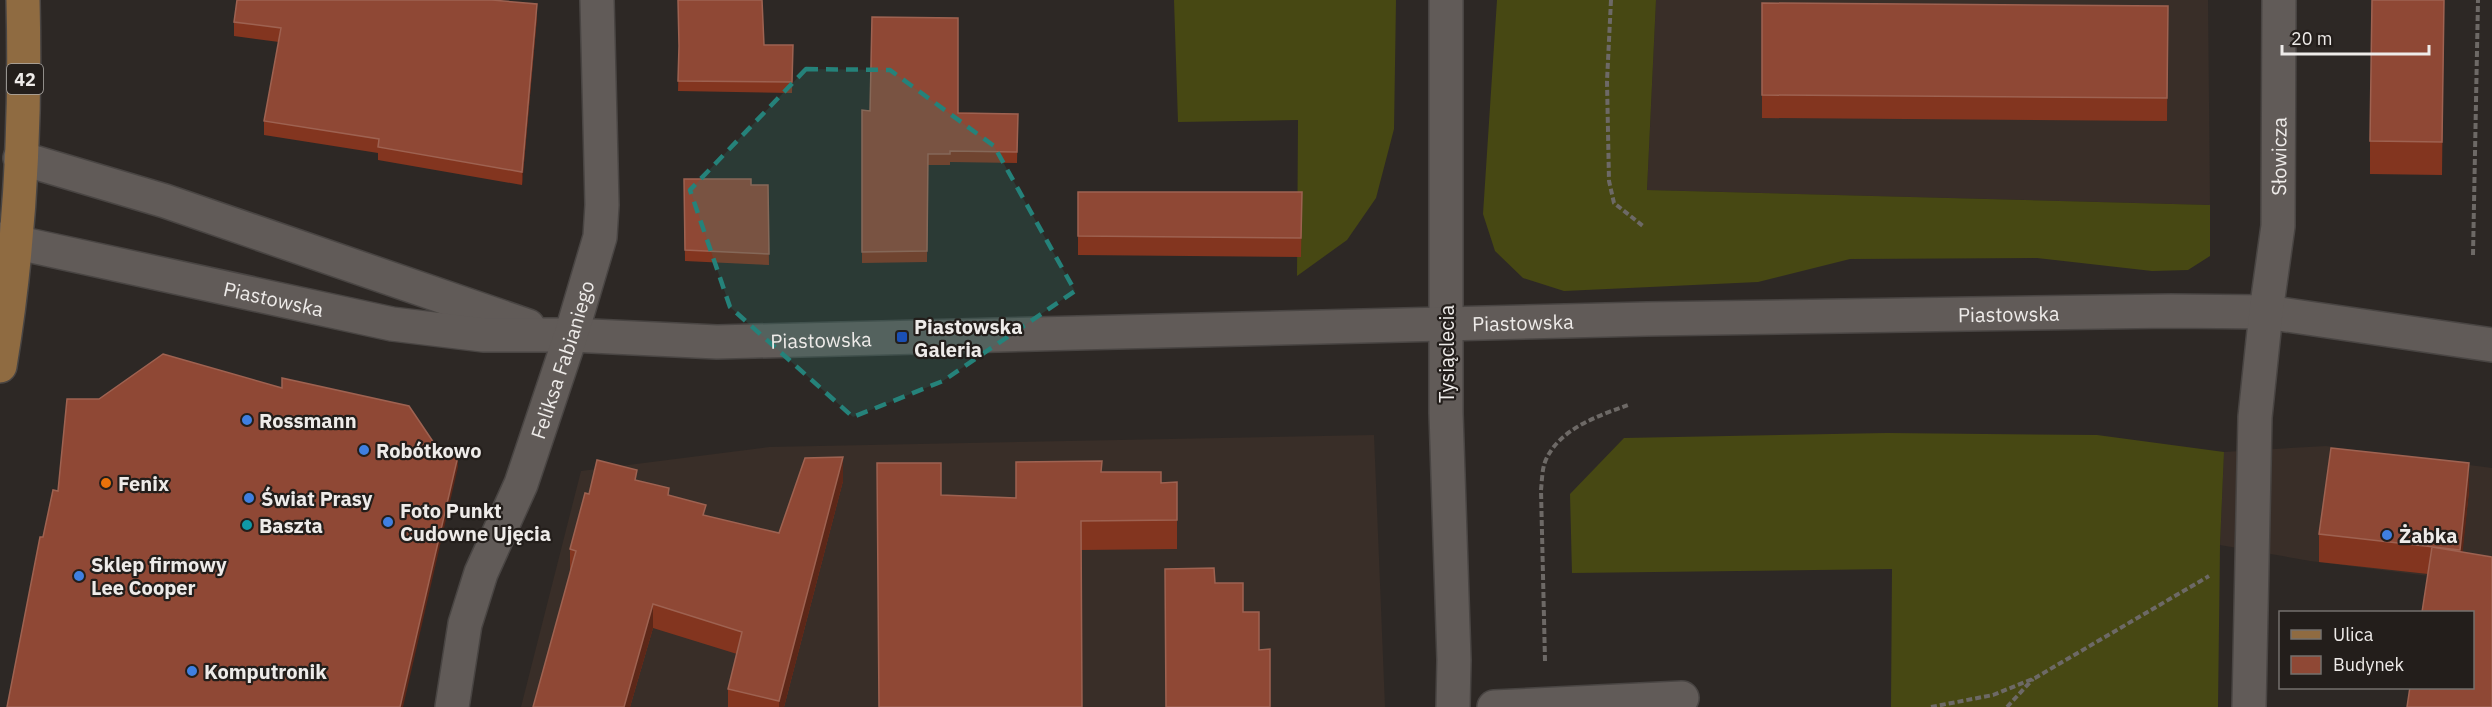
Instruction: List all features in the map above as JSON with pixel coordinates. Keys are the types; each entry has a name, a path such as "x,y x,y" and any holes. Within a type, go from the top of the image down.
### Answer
{"main road":[{"name":"42","path":"7,241 10,155 26,73 23,0"},
{"path":"0,366 10,308 7,241"}],"street":[{"name":"Feliksa Fabianiego","path":"452,707 465,624 482,573 521,484 562,334 600,237 602,205 597,0"},
{"name":"Tysiąclecia","path":"1446,0 1446,413 1454,660 1453,707"},
{"name":"Słowicza","path":"2249,707 2255,417 2278,226 2279,0"},
{"name":"Piastowska","path":"10,155 165,201 562,334"},
{"name":"Piastowska","path":"7,241 392,324 483,335 562,334 717,342 1291,329 1446,323 2148,311 2266,312 2492,345"},
{"path":"1494,707 1682,698"}],"path":[{"path":"1611,0 1607,81 1609,181 1614,203 1643,226"},
{"path":"2473,255 2478,0"},
{"path":"1546,704 1541,490 1545,463 1554,447 1563,438 1590,420 1628,405"},
{"path":"1931,707 1993,695 2035,678 2218,570"},
{"path":"2007,707 2035,678"}],"highlighted area":[{"path":"806,69 890,70 994,146 1075,291 943,381 853,417 730,307 690,190"}],"shaded area":[{"path":"1174,0 1396,0 1394,129 1376,198 1347,240 1297,276 1298,120 1178,122"},
{"path":"1497,0 1656,0 1647,190 2210,205 2210,256 2188,270 2152,271 2037,258 1850,259 1758,282 1564,291 1523,278 1495,251 1483,214"},
{"path":"1656,0 2208,0 2210,205 1647,190"},
{"path":"1887,433 2097,435 2224,452 2220,545 2218,707 1891,707 1892,569 1572,573 1570,494 1624,438"},
{"path":"1374,435 1385,707 521,707 581,471 769,447"},
{"path":"2326,446 2492,468 2492,584 2310,561 2220,545 2224,452"}],"building":[{"path":"237,0 492,0 537,4 522,172 378,147 379,139 264,121 281,28 234,22"},
{"path":"678,0 762,0 764,45 793,45 792,82 678,81"},
{"path":"2372,0 2444,0 2442,142 2370,141"},
{"path":"1762,3 2168,6 2167,98 1762,95"},
{"path":"872,17 958,18 958,113 1018,114 1017,152 950,151 950,154 928,154 927,251 862,252 862,110 870,111"},
{"path":"684,179 751,179 751,185 768,185 769,254 685,250"},
{"path":"1078,192 1302,192 1301,238 1078,236"},
{"name":"Baszta","path":"163,354 282,388 282,378 409,406 440,452 458,456 400,707 7,707 40,537 43,537 53,490 58,491 67,399 99,399"},
{"path":"2331,448 2469,463 2460,550 2319,534"},
{"path":"843,457 779,701 728,689 742,632 653,604 624,707 533,707 576,551 570,549 585,493 589,494 597,460 637,470 635,480 669,488 668,495 706,505 703,515 779,533 805,458"},
{"path":"1102,461 1101,472 1161,472 1161,483 1177,482 1177,520 1081,521 1082,707 879,707 877,463 941,463 941,495 1016,498 1016,462"},
{"path":"2432,547 2492,557 2492,707 2407,707 2410,689 2474,689 2474,611 2422,611"},
{"path":"1214,568 1215,583 1243,583 1243,612 1259,612 1259,650 1270,649 1270,707 1166,707 1165,569"}],"place":[{"name":"Piastowska Galeria","path":"902,337"},
{"name":"Rossmann","path":"247,420"},
{"name":"Robótkowo","path":"364,450"},
{"name":"Fenix","path":"106,483"},
{"name":"Świat Prasy","path":"249,498"},
{"name":"Foto Punkt Cudowne Ujęcia","path":"388,522"},
{"name":"Baszta","path":"247,525"},
{"name":"Żabka","path":"2387,535"},
{"name":"Sklep firmowy Lee Cooper","path":"79,576"},
{"name":"Komputronik","path":"192,671"}]}
